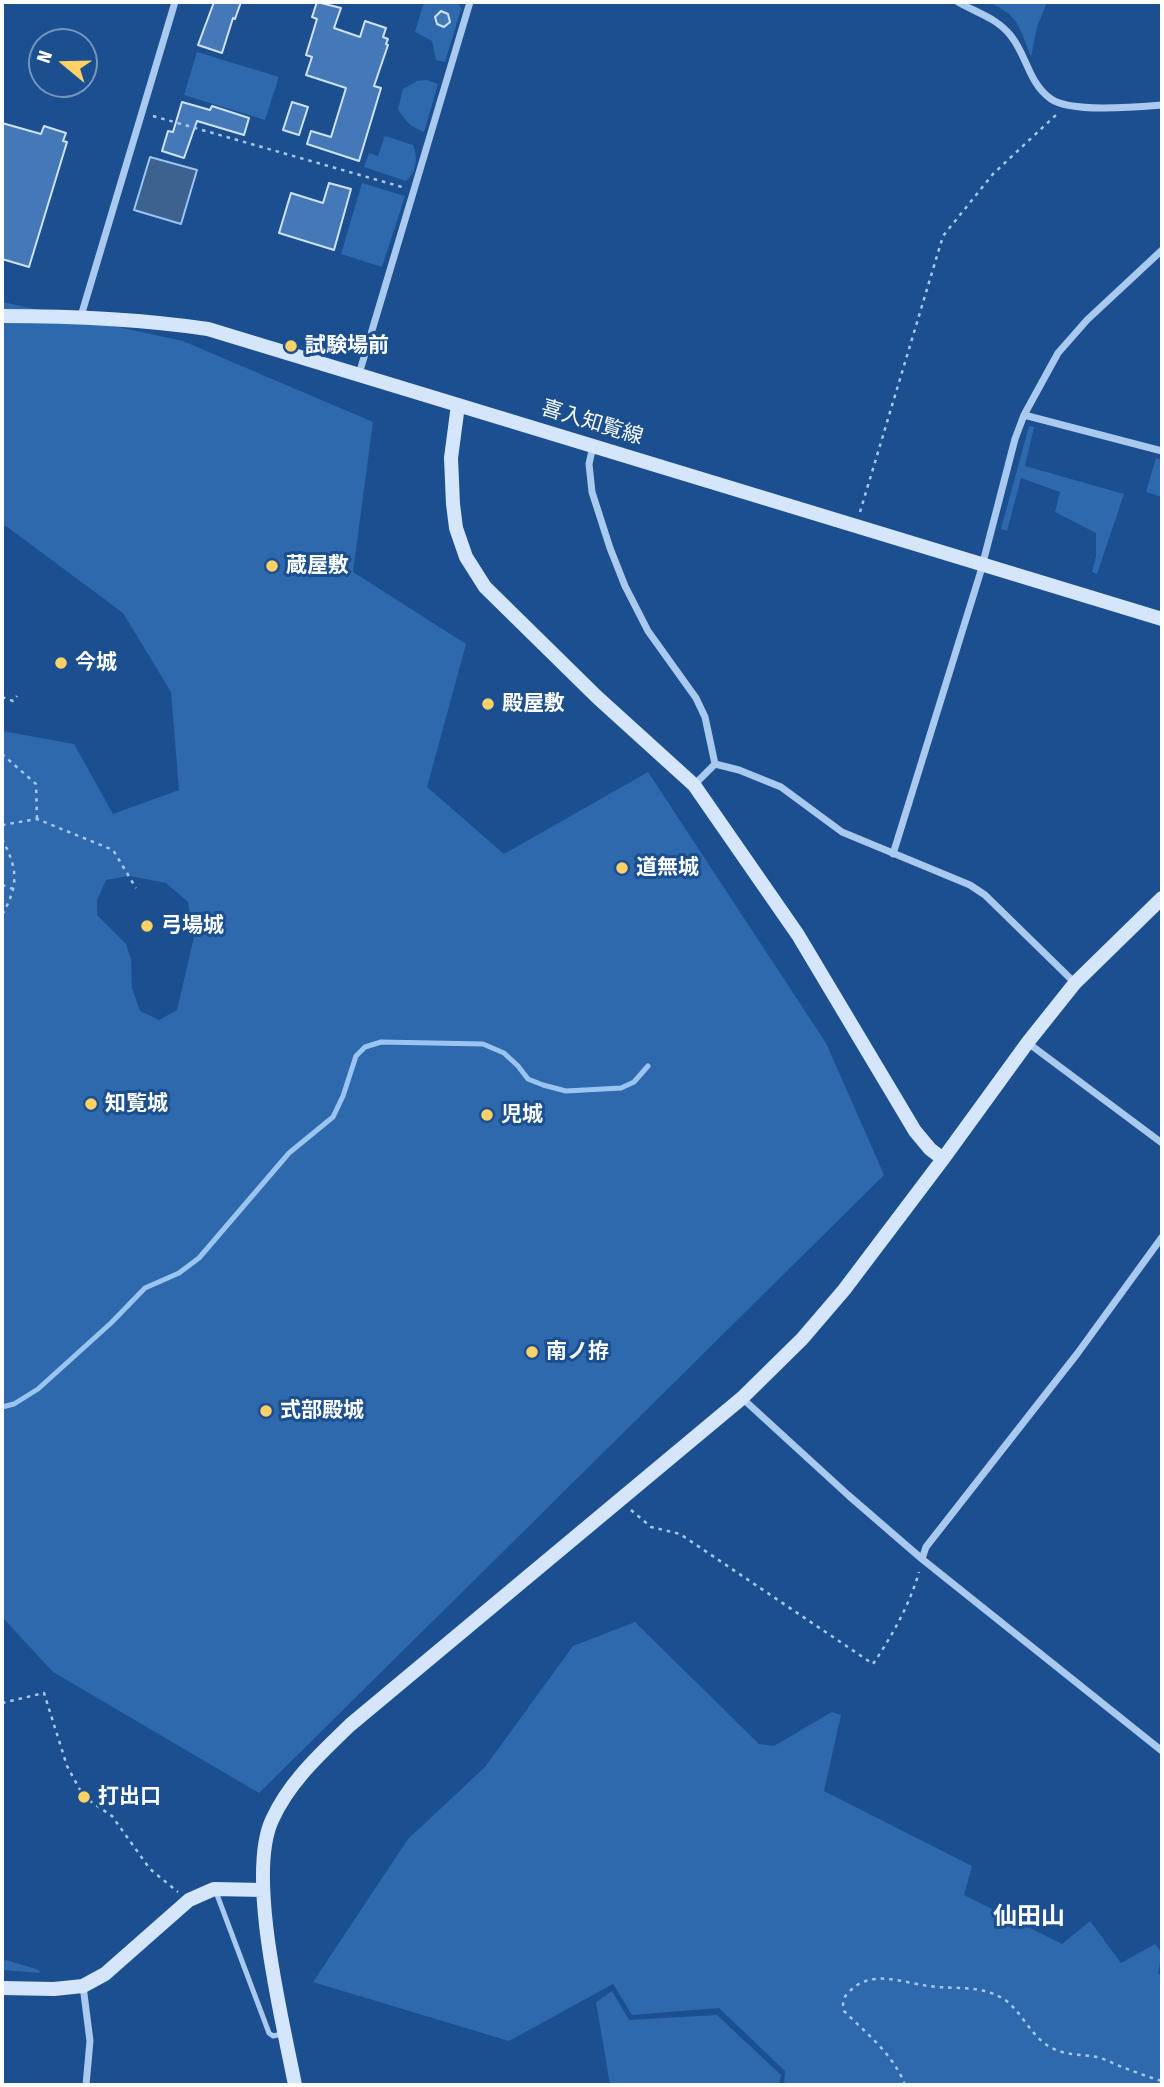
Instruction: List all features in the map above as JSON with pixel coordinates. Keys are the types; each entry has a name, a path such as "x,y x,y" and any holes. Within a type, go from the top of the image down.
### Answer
{"street":[{"path":"81,316 175,2"},
{"path":"359,374 470,2"},
{"path":"958,2 989,16 1012,37 1033,80 1051,99 1066,106 1121,108 1162,105"},
{"path":"893,854 982,564 1014,439 1024,415 1058,353 1087,320 1162,250"},
{"name":"喜入知覧線","path":"2,316 81,316 163,322 208,329 1162,619"},
{"path":"458,405 451,458 453,504 456,528 466,557 478,578 597,697 694,785 798,934 915,1131 930,1149 943,1159"},
{"path":"1024,415 1162,452"},
{"path":"593,446 589,464 592,492 610,548 625,586 648,631 696,698 705,717 715,764"},
{"path":"694,785 715,764"},
{"path":"715,764 739,770 781,788 842,832 970,885 985,895 1075,984"},
{"path":"295,2085 269,1944 263,1890 263,1850 271,1821 293,1784 349,1725 742,1398 802,1339 844,1290 1028,1042 1075,984 1162,898"},
{"path":"1028,1042 1162,1143"},
{"path":"922,1559 926,1547 1077,1354 1162,1237"},
{"path":"742,1398 922,1559 1161,1747"},
{"path":"2,1988 54,1989 83,1986 105,1974 189,1900 214,1889 263,1890"},
{"path":"83,1986 90,2041 86,2085"}],"lane":[{"path":"214,1889 269,2034 285,2034"}],"path":[{"path":"856,525 943,236 993,174 1066,106"},
{"path":"143,113 415,191"},
{"path":"2,697 13,701 17,696"},
{"path":"2,754 36,784 37,819"},
{"path":"2,825 37,819 113,850 135,888"},
{"path":"2,839 16,874 2,915"},
{"path":"2,886 13,889"},
{"path":"621,1501 651,1527 680,1534 873,1664 889,1641 915,1584 922,1559"},
{"path":"2,1703 44,1693 68,1766 84,1797 112,1816 150,1868 189,1900"},
{"path":"905,2085 884,2051 842,2007 848,1992 867,1980 890,1978 931,1987 969,1987 988,1991 1006,1999 1038,2038 1051,2047 1066,2054 1098,2057 1162,2081"}],"shaded area":[{"path":"424,2 451,2 459,4 461,9 445,62 436,60 432,41 415,32"},
{"path":"987,2 1047,2 1037,27 1031,57 1012,17"},
{"path":"197,52 279,77 265,120 184,95"},
{"path":"427,80 438,84 424,132 409,123 398,109 403,89 417,81"},
{"path":"385,136 413,145 416,164 406,181 364,167 369,153 378,156"},
{"path":"150,157 197,170 181,224 134,210"},
{"path":"362,183 405,196 382,267 341,254"},
{"path":"2,302 183,341 373,422 353,572 466,644 427,787 504,854 648,772 826,1043 884,1175 259,1793 53,1672 2,1617 2,731 74,744 113,814 179,790 171,692 123,613 6,526 2,527","holes":["130,876 166,883 188,902 194,937 177,1010 159,1020 140,1011 132,988 131,959 126,944 97,915 97,900 106,880"]},
{"path":"1029,426 1034,427 1025,466 1124,494 1097,574 1092,572 1096,557 1096,533 1055,512 1060,492 1021,478 1007,531 1001,529"},
{"path":"1156,458 1162,460 1162,497 1146,492"},
{"path":"635,1622 759,1744 774,1746 832,1712 841,1715 824,1791 972,1866 964,1895 1062,1944 1090,1921 1121,1963 1155,1944 1162,1953 1158,1973 1162,1977 1162,2085 784,2085 785,2071 719,2008 632,2015 613,1984 509,2041 313,1982 408,1839 485,1767 573,1646"},
{"path":"6,1960 39,1970 40,1973 2,1970 2,1962"},
{"path":"612,1991 629,2020 717,2015 781,2075 779,2085 610,2085 596,2002"}],"building":[{"path":"214,2 241,2 222,53 198,45"},
{"path":"317,2 341,8 334,28 360,37 365,21 386,28 383,37 388,39 388,45 374,86 381,88 359,161 307,144 311,131 331,137 346,88 306,75 312,57 306,55 317,19 312,17"},
{"path":"441,11 448,14 450,22 444,27 437,24 435,17"},
{"path":"182,102 210,110 212,106 249,118 244,135 197,121 184,158 162,151 168,131 173,132"},
{"path":"292,102 308,107 299,135 283,130"},
{"path":"2,123 41,134 44,126 66,133 63,141 67,142 29,267 2,259"},
{"path":"329,183 351,189 334,250 279,233 291,193 323,203"}],"waterway":[{"path":"2,1407 14,1404 38,1389 111,1323 145,1288 179,1273 199,1258 289,1153 333,1117 356,1056 365,1047 381,1042 483,1044 504,1053 528,1079 566,1091 621,1088 634,1082 648,1066"}],"place":[{"name":"試験場前","path":"291,346"},
{"name":"蔵屋敷","path":"272,566"},
{"name":"今城","path":"61,663"},
{"name":"殿屋敷","path":"488,704"},
{"name":"道無城","path":"622,868"},
{"name":"弓場城","path":"147,926"},
{"name":"知覧城","path":"91,1104"},
{"name":"児城","path":"487,1115"},
{"name":"南ノ拵","path":"532,1352"},
{"name":"式部殿城","path":"266,1411"},
{"name":"打出口","path":"84,1797"}],"district":[{"name":"仙田山","path":"1029,1917"}]}
